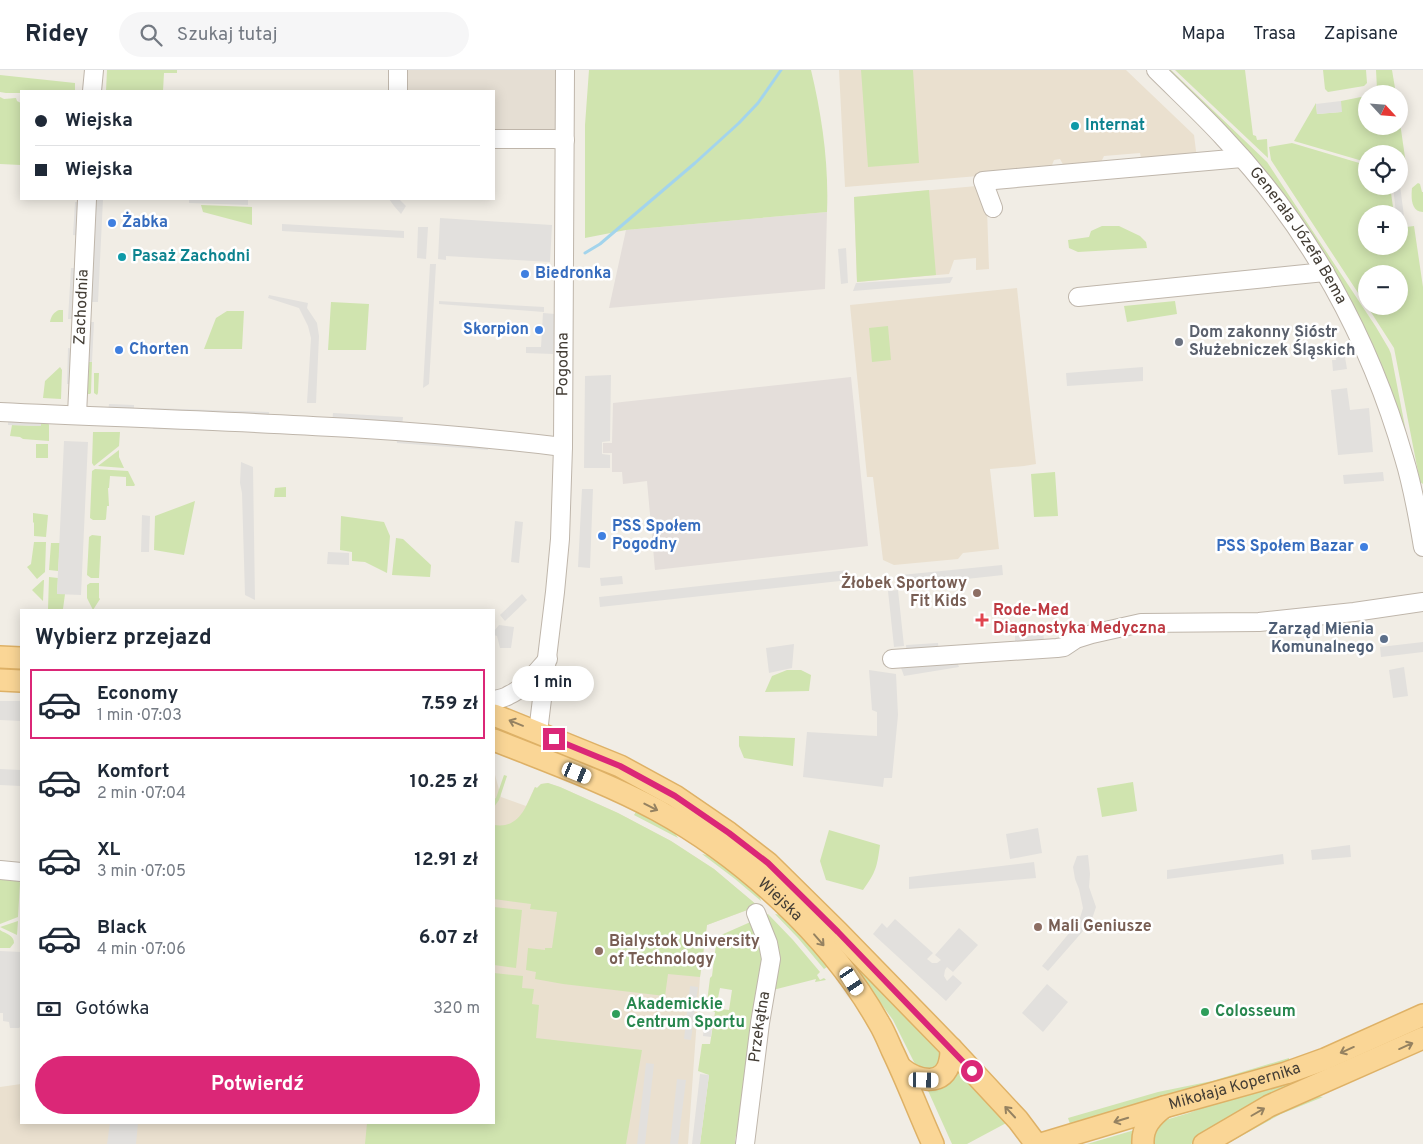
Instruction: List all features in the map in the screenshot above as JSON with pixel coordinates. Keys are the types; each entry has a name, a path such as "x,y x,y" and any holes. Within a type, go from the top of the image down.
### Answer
{"main road":[{"path":"0,657 20,658"},
{"path":"0,680 20,681"},
{"name":"Wiejska","path":"495,714 620,766 675,796 768,863 951,1048 1016,1118 1036,1144"},
{"path":"530,754 538,732"},
{"name":"Wiejska","path":"495,740 608,786 659,811 715,846 752,876 803,923 852,981 880,1023 901,1068 931,1144"},
{"name":"Mikołaja Kopernika","path":"1041,1144 1286,1073 1325,1059 1423,1015"},
{"name":"Mikołaja Kopernika","path":"1204,1144 1269,1106 1423,1038"},
{"path":"901,1068 913,1077 934,1080 942,1076 947,1069 951,1048"},
{"path":"1143,1144 1146,1126 1152,1116 1164,1107"}],"street":[{"path":"92,90 94,70"},
{"path":"398,70 398,90"},
{"name":"Pogodna","path":"538,732 548,659 560,539 563,447 566,70"},
{"name":"Generała Józefa Bema","path":"1156,70 1224,137 1268,190 1293,222 1340,297 1386,401 1405,459 1423,547"},
{"path":"495,139 565,140"},
{"path":"994,208 983,181 1242,158"},
{"name":"Zachodnia","path":"77,416 87,200"},
{"path":"1078,297 1324,272"},
{"path":"0,412 261,422 406,431 490,438 563,447"},
{"path":"892,659 1064,647 1076,639 1092,634 1141,623 1259,622 1354,612 1423,602"},
{"path":"495,700 509,696 515,692 548,659"},
{"path":"0,870 20,872"},
{"name":"Przekątna","path":"745,1144 770,959 768,943 756,913"}],"shaded area":[{"path":"408,70 556,70 556,130 495,130 495,90 408,90"},
{"path":"839,70 1126,70 1194,135 1197,159 1142,162 1140,153 1104,156 1099,166 1065,168 1060,159 1054,160 1050,170 845,187"},
{"path":"1341,101 1342,112 1317,114 1316,104"},
{"path":"977,186 987,208 989,269 976,270 976,258 954,260 949,274 857,282 854,197"},
{"path":"1394,195 1401,195 1403,205 1395,205"},
{"path":"93,200 103,200 98,302 88,302"},
{"path":"189,200 248,200 248,205 189,203"},
{"path":"390,200 400,200 406,206 401,214"},
{"path":"75,202 82,202 80,236 73,235"},
{"path":"827,212 825,289 609,308 626,230"},
{"path":"440,218 552,225 550,262 446,256 446,260 438,259"},
{"path":"282,224 404,231 404,238 282,231"},
{"path":"418,227 428,227 426,259 417,258"},
{"path":"846,248 848,283 841,284 838,249"},
{"path":"430,264 436,264 429,384 423,388"},
{"path":"71,268 78,268 76,319 68,319"},
{"path":"953,277 950,283 853,291 856,283"},
{"path":"1017,288 1036,464 990,469 999,549 963,553 958,559 894,565 883,560 873,477 867,477 850,305"},
{"path":"269,295 308,303 307,308 317,323 319,336 316,403 307,403 311,338 308,326 299,308 268,298"},
{"path":"439,301 544,307 544,312 439,304"},
{"path":"543,313 555,314 553,354 526,353 526,347 541,347"},
{"path":"86,322 94,322 92,362 84,361"},
{"path":"68,348 75,349 73,384 67,384"},
{"path":"1344,351 1347,369 1333,371 1332,360 1336,360 1335,352"},
{"path":"1143,367 1143,381 1067,386 1066,373"},
{"path":"611,375 610,441 602,442 602,454 610,455 610,468 584,468 585,376"},
{"path":"851,377 868,546 655,570 647,481 623,484 622,472 612,472 612,453 603,453 603,443 612,443 613,403"},
{"path":"1347,388 1350,410 1369,408 1373,452 1338,455 1331,390"},
{"path":"109,404 134,405 134,412 108,411"},
{"path":"151,408 269,412 269,423 230,422 230,431 153,429"},
{"path":"333,413 403,417 402,426 332,422"},
{"path":"8,417 41,419 41,426 8,425"},
{"path":"396,431 490,438 488,450 397,443"},
{"path":"64,441 88,442 81,595 57,594"},
{"path":"241,462 253,467 255,600 245,595 242,493 240,483"},
{"path":"1383,472 1384,481 1344,484 1343,475"},
{"path":"582,489 593,489 590,568 578,567"},
{"path":"142,515 150,516 149,552 141,552"},
{"path":"515,521 523,522 519,563 511,562"},
{"path":"328,552 349,553 349,565 327,564"},
{"path":"1002,565 1003,575 902,586 901,575"},
{"path":"848,570 849,580 600,607 599,597"},
{"path":"622,576 623,584 601,586 600,578"},
{"path":"898,590 904,646 894,647 888,591"},
{"path":"522,594 527,600 505,621 500,615"},
{"path":"499,625 514,627 511,648 500,648 495,630"},
{"path":"1043,631 1044,641 1015,644 1015,634"},
{"path":"1423,642 1423,652 1381,657 1380,647"},
{"path":"938,643 939,654 907,657 906,645"},
{"path":"794,644 792,668 769,673 766,648"},
{"path":"957,661 959,667 904,676 900,665"},
{"path":"1404,667 1408,696 1393,698 1389,670"},
{"path":"869,670 896,674 898,715 892,778 884,778 883,787 803,777 807,732 877,736 877,712 872,710"},
{"path":"0,701 20,701 20,721 0,720"},
{"path":"0,769 20,770 20,786 0,785"},
{"name":"Bialystok University of Technology","path":"495,775 501,797 526,806 535,787 537,788 541,784 548,783 618,813 671,841 714,869 758,906 707,925 700,977 688,1144 0,1144 0,1087 20,1084 20,1124 495,1124"},
{"path":"1038,828 1042,853 1010,859 1006,834"},
{"path":"1350,845 1351,857 1312,860 1311,850"},
{"path":"1283,854 1284,864 1167,879 1167,870"},
{"path":"1088,855 1089,887 1096,907 1091,922 1048,971 1042,966 1079,921 1083,908 1073,867 1077,856"},
{"path":"1034,862 1036,878 909,889 909,877"},
{"path":"895,919 933,953 927,959 932,963 937,963 941,960 935,955 959,928 978,945 953,972 947,967 945,970 944,976 947,981 953,975 962,983 946,1001 873,934 882,923 887,928"},
{"path":"0,951 20,952 20,1027 10,1028 9,1022 3,1021 3,1013 0,1013"},
{"path":"1047,984 1068,1002 1043,1032 1022,1013"},
{"path":"690,986 698,987 691,1040 684,1039"},
{"path":"705,1018 713,1019 711,1037 703,1036"},
{"path":"646,1063 654,1064 645,1144 637,1144"},
{"path":"700,1074 709,1075 700,1144 692,1144"},
{"path":"677,1079 686,1080 678,1144 670,1144"},
{"path":"110,1124 138,1124 136,1144 107,1144"}],"green space":[{"path":"107,70 177,70 177,73 164,73 163,90 106,90"},
{"path":"589,70 811,70 824,140 827,212 626,230 585,238 585,125"},
{"path":"861,70 913,70 919,163 868,167"},
{"path":"1164,70 1171,70 1267,162 1358,300 1358,315 1368,315 1376,327 1391,354 1412,463 1355,315"},
{"path":"1175,70 1245,70 1253,135 1256,136 1257,140 1267,139 1268,158"},
{"path":"1323,70 1366,70 1367,83 1365,85 1328,92 1325,89"},
{"path":"1376,70 1392,70 1394,85 1377,85"},
{"path":"0,75 75,83 75,90 20,90 20,93 0,92"},
{"path":"0,97 4,99 16,98 20,102 20,165 0,164"},
{"path":"1358,98 1358,135 1402,135 1403,145 1358,145 1358,160 1294,141 1316,103 1317,114 1341,112 1341,101"},
{"path":"1292,143 1358,163 1358,195 1391,195 1393,205 1358,205 1358,255 1408,255 1408,227 1414,226 1423,287 1423,484 1420,482 1394,348 1373,315 1408,315 1408,265 1358,265 1358,293 1271,160 1269,147"},
{"path":"1418,183 1423,192 1423,212 1416,210 1412,200 1412,188"},
{"path":"929,190 936,275 857,282 854,197"},
{"path":"201,205 252,207 252,225 203,212"},
{"path":"1102,226 1119,226 1140,236 1146,242 1147,248 1078,252 1069,248 1068,240 1089,237 1091,231"},
{"path":"1175,301 1177,314 1127,322 1124,306"},
{"path":"331,302 369,304 366,350 328,350"},
{"path":"59,310 63,310 63,322 50,322 53,315"},
{"path":"227,311 244,311 242,349 204,349 216,318"},
{"path":"888,326 891,360 872,362 869,328"},
{"path":"89,362 92,362 91,393 83,394 86,382 88,381"},
{"path":"60,367 62,370 61,399 43,398 45,381"},
{"path":"94,373 99,373 97,395 94,393"},
{"path":"42,420 47,420 49,425 49,441 10,436 12,425 40,426"},
{"path":"93,432 120,432 119,446 94,466 92,463"},
{"path":"36,444 48,444 48,458 36,458"},
{"path":"119,450 119,457 124,468 98,466"},
{"path":"95,469 128,471 135,485 126,486 126,477 110,476 108,488 109,506 107,506 105,520 93,520 90,518 92,471"},
{"path":"1055,472 1058,516 1034,517 1031,474"},
{"path":"286,487 286,497 274,497 275,488"},
{"path":"195,501 184,555 154,550 155,516"},
{"path":"33,513 48,515 46,537 34,536"},
{"path":"341,516 384,522 390,536 387,573 365,562 352,561 352,552 340,550"},
{"path":"92,535 101,536 99,578 91,578 87,575 89,537"},
{"path":"396,538 403,539 431,565 430,577 392,575"},
{"path":"34,542 46,542 45,572 37,579 27,567 31,564"},
{"path":"51,543 60,543 58,571 49,570"},
{"path":"49,577 58,578 57,594 65,594 63,609 48,609"},
{"path":"44,580 43,601 32,590"},
{"path":"99,583 100,599 94,609 87,598 87,585"},
{"path":"787,670 801,670 811,675 809,691 765,692 772,676"},
{"path":"739,736 795,738 793,766 744,758 739,746"},
{"path":"504,775 507,776 499,800 495,806"},
{"path":"1133,782 1137,811 1102,817 1097,788"},
{"path":"548,783 560,787 618,813 671,841 714,869 758,906 707,925 700,977 668,974 665,996 535,979 536,972 526,970 528,948 545,950 545,948 552,948 557,912 530,909 531,904 495,899 495,825 503,825 516,820 521,815 535,787 537,788 541,784"},
{"path":"637,810 673,830 678,838 634,815"},
{"path":"829,830 880,845 875,869 863,890 826,880 820,861"},
{"path":"702,854 712,856 759,894 761,901 735,879"},
{"path":"755,860 945,1052 937,1071 918,1070 893,1020 865,982 805,913"},
{"path":"0,878 19,880 20,883 18,917 0,924"},
{"path":"495,907 522,910 516,968 495,965"},
{"path":"768,914 820,972 817,975 820,980 824,978 826,980 815,982 816,979 769,991 764,916"},
{"path":"775,914 782,915 827,967 824,969"},
{"path":"755,920 765,942 747,1087 735,1140 736,1144 700,1144 709,1075 698,1071 702,1044 710,1044 715,1012 706,1010 706,1007 729,1010 732,990 720,988 717,1003 707,1002 716,944 721,935"},
{"path":"18,921 17,935 0,927"},
{"path":"0,930 13,938 14,943 10,948 0,948"},
{"path":"495,973 523,976 522,988 534,989 532,1004 539,1005 536,1038 642,1050 626,1144 365,1144 367,1124 495,1124"},
{"path":"1423,1022 1423,1030 1269,1098 1191,1144 1150,1144 1152,1124 1189,1113"},
{"path":"1289,1058 1289,1064 1172,1094 1070,1124 1068,1118 1158,1092 1212,1081"},
{"path":"956,1062 1010,1121 967,1144 952,1144 925,1084"},
{"path":"1312,1095 1323,1097 1281,1114 1227,1144 1225,1143 1225,1139"},
{"path":"1138,1129 1138,1144 1087,1144"}],"waterway":[{"path":"585,253 600,244 739,123 758,103 781,70"}],"place":[{"name":"Internat","path":"1075,126"},
{"name":"Żabka","path":"112,223"},
{"name":"Pasaż Zachodni","path":"122,257"},
{"name":"Biedronka","path":"525,274"},
{"name":"Skorpion","path":"539,330"},
{"name":"Dom zakonny Sióstr Służebniczek Śląskich","path":"1179,342"},
{"name":"Chorten","path":"119,350"},
{"name":"PSS Społem Pogodny","path":"602,536"},
{"name":"PSS Społem Bazar","path":"1364,547"},
{"name":"Żłobek Sportowy Fit Kids","path":"977,593"},
{"name":"Rode-Med Diagnostyka Medyczna","path":"982,620"},
{"name":"Zarząd Mienia Komunalnego","path":"1384,639"},
{"name":"Mali Geniusze","path":"1038,927"},
{"name":"Bialystok University of Technology","path":"599,951"},
{"name":"Colosseum","path":"1205,1012"},
{"name":"Akademickie Centrum Sportu","path":"616,1014"}],"route":[{"path":"554,739 620,766 675,796 729,833 768,863 838,932 972,1071"}]}
